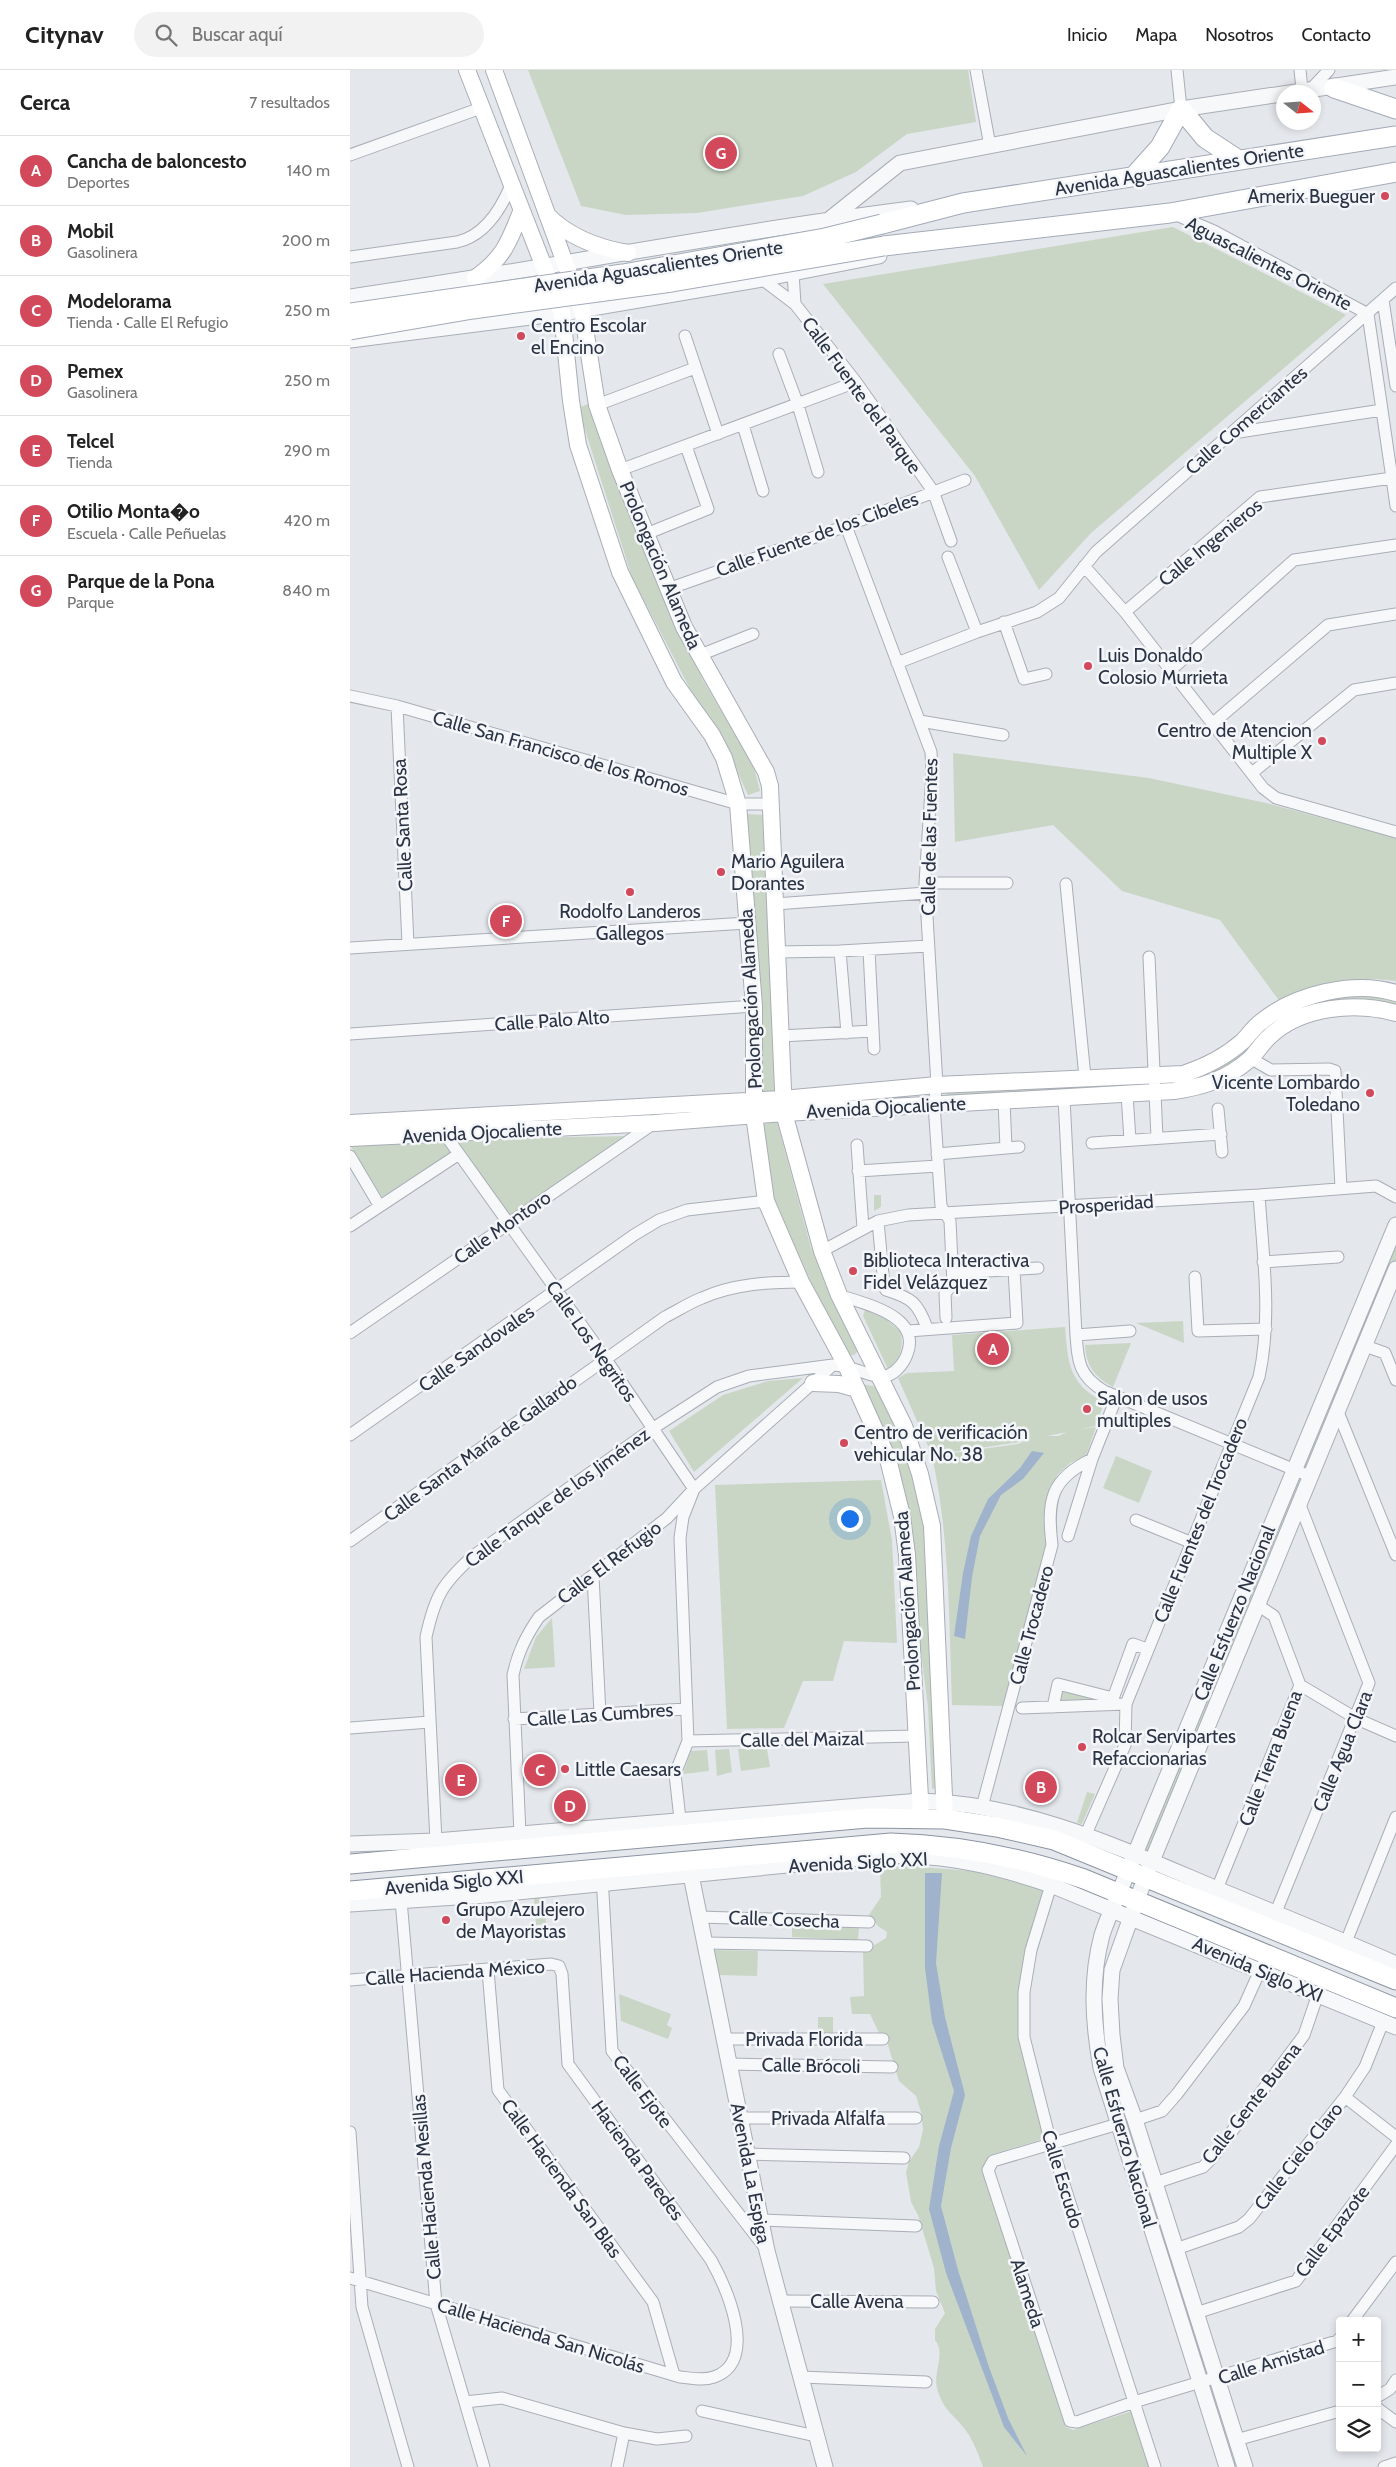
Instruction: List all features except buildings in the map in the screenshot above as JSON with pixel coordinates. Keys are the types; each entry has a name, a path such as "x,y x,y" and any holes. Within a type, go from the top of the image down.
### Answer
{"main road":[{"name":"Prolongación Alameda","path":"467,70 512,185 540,267 562,313 571,401 578,445 620,572 674,682 701,719 720,750 732,780 738,804 754,1006 754,1108 766,1200 801,1282 840,1365 857,1389 888,1459 902,1516 907,1556 921,1809"},
{"name":"Prolongación Alameda","path":"494,70 582,309 597,405 620,470 668,589 700,655 766,772 772,804 783,1106 822,1251 839,1295 904,1426 920,1474 932,1526 944,1810"},
{"path":"1331,79 1396,109"},
{"path":"1135,175 1160,147 1181,109 1205,138 1237,160"},
{"name":"Avenida Aguascalientes Oriente","path":"350,313 623,274 825,238 963,203 1396,136"},
{"name":"Avenida Aguascalientes Oriente","path":"350,330 473,309 672,282 884,246 964,239 1170,213 1396,172"},
{"path":"475,278 490,267 503,252 512,236 521,212"},
{"path":"546,214 578,238 622,254"},
{"name":"Avenida Ojocaliente","path":"783,1106 937,1085 1183,1074 1208,1066 1242,1042 1261,1022 1285,1007 1318,994 1356,988 1396,993"},
{"name":"Avenida Ojocaliente","path":"350,1122 783,1106 934,1104 1064,1098 1198,1088 1217,1081 1250,1058 1270,1036 1299,1018 1352,1006 1396,1013"},
{"name":"Avenida Ojocaliente","path":"350,1138 655,1123 754,1108"},
{"path":"813,1383 839,1384 857,1389"},
{"name":"Avenida Siglo XXI","path":"350,1864 565,1838 867,1818 921,1809 944,1810 997,1827 1054,1840 1396,1980"},
{"path":"848,1859 891,1843"},
{"name":"Avenida Siglo XXI","path":"350,1891 486,1887 602,1876 891,1843 938,1844 979,1850 1045,1865 1134,1909 1392,2019"},
{"path":"979,1850 1018,1874"}],"street":[{"path":"976,70 990,146"},
{"path":"1177,70 1181,109"},
{"path":"1300,70 1306,85"},
{"path":"1317,85 1331,79 1396,77"},
{"path":"828,220 900,163 1181,109 1276,94"},
{"path":"350,155 481,108"},
{"path":"350,257 469,239 482,229 493,216 512,185"},
{"name":"Avenida Aguascalientes Oriente","path":"350,297 828,220 963,203"},
{"name":"Aguascalientes Oriente","path":"1170,213 1214,231 1368,314"},
{"name":"Avenida Aguascalientes Oriente","path":"350,340 562,313 762,279 964,239"},
{"path":"622,254 609,283 613,292 626,302"},
{"path":"538,315 546,304 548,290 540,267"},
{"name":"Calle Fuente del Parque","path":"793,273 795,304"},
{"name":"Calle Fuente del Parque","path":"762,279 795,304 856,382 933,491 951,541"},
{"name":"Calle Comerciantes","path":"897,663 1004,622 1037,612 1059,598 1096,552 1396,288"},
{"path":"1383,300 1396,382"},
{"path":"1368,314 1396,506"},
{"path":"685,336 718,434"},
{"path":"779,354 798,404 818,472"},
{"path":"597,405 695,368"},
{"path":"620,470 856,382"},
{"path":"1232,433 1382,410"},
{"path":"742,425 763,491"},
{"path":"646,534 708,509 686,446"},
{"name":"Calle Ingenieros","path":"1125,612 1260,497 1392,478"},
{"name":"Calle Fuente de los Cibeles","path":"668,589 846,526 965,480"},
{"name":"Calle de las Fuentes","path":"846,526 931,752 932,774 925,888 937,1085 934,1104 937,1154 941,1206 950,1221 953,1284 945,1293 946,1318"},
{"path":"1170,671 1294,560 1396,545"},
{"path":"948,557 977,632"},
{"path":"1084,566 1125,612 1263,788 1276,798 1396,832"},
{"path":"1212,724 1328,625 1396,614"},
{"path":"1004,622 1024,679 1046,674"},
{"path":"700,655 753,634"},
{"path":"1252,773 1354,690 1396,683"},
{"name":"Calle San Francisco de los Romos","path":"350,696 397,706 738,804 772,804"},
{"name":"Calle Santa Rosa","path":"397,706 408,944"},
{"path":"920,721 1003,735"},
{"path":"775,904 925,888 981,883 1007,883"},
{"path":"1066,884 1085,1077"},
{"path":"350,948 747,923"},
{"path":"776,952 869,950 928,946"},
{"path":"869,950 874,1049"},
{"path":"840,951 847,1033"},
{"path":"1149,957 1156,1075 1157,1138"},
{"name":"Calle Palo Alto","path":"350,1034 754,1006"},
{"path":"781,1036 873,1031"},
{"path":"1250,1058 1271,1070 1329,1069 1335,1071 1341,1188"},
{"path":"1127,1094 1130,1140"},
{"path":"1064,1098 1076,1335 1080,1369 1091,1383 1117,1396 1232,1442 1312,1477"},
{"path":"1004,1101 1006,1148"},
{"path":"1218,1109 1222,1152"},
{"name":"Calle Montoro","path":"350,1333 655,1123"},
{"name":"Calle Los Negritos","path":"444,1133 558,1291 694,1489"},
{"path":"1092,1143 1221,1134"},
{"path":"857,1145 863,1228"},
{"path":"937,1154 1019,1147"},
{"path":"350,1226 380,1204 459,1154"},
{"path":"350,1156 380,1204"},
{"path":"858,1171 938,1166"},
{"name":"Prosperidad","path":"822,1251 878,1221 908,1215 1259,1195 1376,1186 1396,1197"},
{"name":"Calle Fuentes del Trocadero","path":"1086,1834 1125,1744 1126,1704 1190,1542 1259,1377 1266,1329 1259,1195"},
{"name":"Calle Sandovales","path":"350,1435 659,1220 687,1210 766,1200"},
{"path":"878,1221 884,1286 886,1290 904,1296 914,1302 921,1311 927,1328"},
{"name":"Calle Esfuerzo Nacional","path":"1227,2467 1101,2068 1094,2031 1093,1998 1099,1951 1128,1871 1293,1469 1396,1225"},
{"path":"1263,1262 1338,1257"},
{"path":"952,1273 1038,1268"},
{"path":"908,1331 927,1328 1016,1323 1014,1269"},
{"path":"1195,1277 1198,1331 1266,1329"},
{"name":"Calle Esfuerzo Nacional","path":"1245,2467 1135,2120 1116,2068 1110,1999 1112,1970 1145,1878 1394,1277"},
{"name":"Calle Santa María de Gallardo","path":"350,1541 664,1317 704,1297 762,1282 801,1282"},
{"path":"839,1295 888,1312 900,1320 908,1331 909,1348 900,1367 893,1373 880,1377 840,1365"},
{"path":"1076,1335 1130,1332"},
{"path":"1365,1346 1385,1354 1396,1380"},
{"name":"Calle El Refugio","path":"520,1834 514,1719 514,1675 517,1655 525,1637 539,1617 667,1518 694,1489 813,1383 840,1365"},
{"name":"Calle Tanque de los Jiménez","path":"436,1841 426,1636 433,1605 451,1576 473,1556 696,1399 733,1380 763,1373 840,1365"},
{"path":"1068,1536 1092,1460 1117,1396"},
{"path":"1338,1412 1396,1555"},
{"name":"Calle Trocadero","path":"982,1807 1052,1545 1052,1499 1058,1482 1072,1469 1092,1460"},
{"path":"680,1819 675,1774 688,1741 680,1538 683,1517 694,1489"},
{"name":"Calle Agua Clara","path":"1276,1912 1357,1719 1370,1683 1300,1505"},
{"path":"1136,1520 1190,1542"},
{"path":"593,1576 600,1714"},
{"name":"Calle Tierra Buena","path":"1217,1889 1300,1685 1274,1616 1259,1606"},
{"path":"1112,1701 1133,1644 1147,1649"},
{"path":"1053,1707 1058,1684 1126,1704"},
{"path":"1300,1685 1357,1719 1396,1736"},
{"path":"1022,1708 1112,1701"},
{"name":"Calle Las Cumbres","path":"514,1719 686,1709"},
{"path":"350,1728 430,1722"},
{"name":"Calle del Maizal","path":"688,1741 916,1736"},
{"name":"Avenida Siglo XXI","path":"944,1810 982,1807 1032,1817 1086,1834 1153,1860 1396,1964"},
{"name":"Avenida Siglo XXI","path":"350,1844 436,1841 520,1834 565,1838 680,1819 921,1809"},
{"path":"1346,1942 1396,1817"},
{"name":"Avenida Siglo XXI","path":"602,1876 691,1875 848,1859 904,1856 944,1858 1018,1874 1051,1885 1116,1901"},
{"name":"Avenida La Espiga","path":"691,1875 767,2251 825,2467"},
{"name":"Calle Ejote","path":"602,1876 612,2051 767,2251"},
{"name":"Calle Escudo","path":"1051,1885 1031,1950 1024,1992 1024,2038 1051,2144 1155,2467"},
{"name":"Avenida Siglo XXI","path":"350,1904 401,1900 486,1887"},
{"name":"Calle Hacienda Mesillas","path":"401,1900 436,2304 484,2467"},
{"name":"Calle Cosecha","path":"699,1917 869,1922"},
{"path":"705,1943 867,1946"},
{"path":"1135,2120 1162,2110 1177,2094 1244,2006 1264,1963"},
{"name":"Avenida Siglo XXI","path":"1264,1963 1318,1994 1392,2019"},
{"name":"Calle Hacienda México","path":"350,1980 551,1964 559,1966"},
{"name":"Hacienda Paredes","path":"559,1966 562,1974 568,2064 711,2260 724,2282 737,2334 737,2349"},
{"name":"Calle Hacienda San Blas","path":"488,1970 498,2090 653,2302 674,2375"},
{"name":"Calle Gente Buena","path":"1155,2183 1203,2168 1212,2158 1304,2035 1318,1994"},
{"name":"Calle Cielo Claro","path":"1176,2249 1239,2228 1249,2219 1345,2097 1365,2068 1392,2019"},
{"name":"Privada Florida","path":"724,2039 883,2039"},
{"name":"Calle Brócoli","path":"729,2064 892,2067"},
{"path":"1345,2097 1396,2137"},
{"name":"Privada Alfalfa","path":"740,2118 916,2118"},
{"name":"Alameda","path":"1118,2124 992,2161 988,2170 1070,2421 1077,2422 1200,2382"},
{"path":"350,2132 355,2279 408,2467"},
{"name":"Calle Epazote","path":"1196,2313 1296,2281 1396,2145"},
{"path":"747,2154 904,2158"},
{"path":"760,2220 916,2226"},
{"path":"1355,2317 1396,2262"},
{"name":"Calle Hacienda San Nicolás","path":"355,2279 674,2375 704,2379 716,2377 728,2367 737,2349"},
{"name":"Calle Avena","path":"780,2301 933,2302"},
{"name":"Calle Amistad","path":"1200,2382 1217,2379 1336,2341"},
{"path":"801,2377 926,2382"},
{"path":"1381,2395 1390,2389 1396,2380"},
{"path":"465,2402 502,2398 624,2433 657,2439 686,2436"},
{"path":"702,2411 816,2436"},
{"path":"1236,2440 1336,2411"},
{"path":"1381,2411 1396,2422"},
{"path":"617,2467 624,2433"},
{"path":"1384,2467 1396,2463"}],"green space":[{"path":"528,70 968,70 976,122 907,134 856,172 803,196 697,213 626,215 581,206"},
{"path":"1173,227 1346,315 1091,533 1039,590 975,476 823,284"},
{"path":"593,402 660,587 703,680 754,767 760,791 748,795 728,751 692,693 632,577 578,408"},
{"path":"953,753 1149,778 1266,803 1396,838 1396,981 1364,979 1337,983 1280,1002 1220,920 1122,891 1053,825 955,842"},
{"path":"747,814 763,815 776,1092 763,1091"},
{"path":"1357,994 1396,999 1396,1007 1380,1003 1271,1030 1266,1023 1325,999"},
{"path":"1261,1032 1264,1037 1235,1062 1211,1078 1163,1085 1163,1081 1209,1073"},
{"path":"1151,1082 1151,1087 946,1098 946,1091"},
{"path":"777,1122 811,1248 857,1346 858,1351 854,1355 848,1355 844,1351 772,1199 762,1124"},
{"path":"634,1136 506,1219 456,1139"},
{"path":"441,1139 451,1152 382,1197 350,1145"},
{"path":"874,1195 881,1195 881,1207 874,1211"},
{"path":"1396,1234 1396,1260 1310,1470 1299,1465"},
{"path":"865,1310 887,1320 900,1331 902,1342 899,1357 888,1369 863,1316"},
{"path":"1183,1321 1184,1343 1136,1323"},
{"path":"1065,1327 1067,1352 1072,1372 1084,1388 1104,1402 1096,1426 1080,1429 1096,1427 1086,1456 1070,1463 1057,1475 1049,1495 1047,1544 1003,1706 952,1705 945,1549 938,1487 932,1456 1018,1444 1029,1439 932,1455 898,1378 907,1373 954,1371 952,1335","holes":["1066,1432 1059,1436 1047,1436"]},
{"path":"1131,1343 1113,1387 1096,1375 1087,1359 1085,1345"},
{"path":"803,1378 694,1472 669,1431 723,1395 768,1381"},
{"path":"862,1384 877,1387 897,1428 913,1471 922,1508 927,1552 935,1788 932,1789 928,1707 918,1630 913,1553"},
{"path":"1116,1456 1152,1471 1139,1503 1103,1488"},
{"path":"1294,1476 1305,1480 1152,1852 1143,1849"},
{"path":"881,1480 892,1540 897,1643 844,1641 833,1681 803,1681 784,1728 727,1729 715,1485"},
{"path":"552,1618 555,1667 524,1669 536,1637"},
{"path":"1062,1690 1101,1700 1058,1703"},
{"path":"729,1749 732,1772 717,1776 715,1750"},
{"path":"738,1749 767,1749 770,1767 741,1771"},
{"path":"707,1750 709,1771 683,1774 691,1751"},
{"path":"1087,1792 1095,1794 1082,1824 1077,1823"},
{"path":"908,1866 971,1871 1043,1889 1027,1944 1020,1998 1043,2136 1040,2140 990,2155 983,2171 1066,2427 1073,2430 1132,2411 1150,2467 983,2467 969,2435 943,2403 940,2396 936,2382 939,2350 935,2340 935,2329 945,2313 936,2291 934,2268 918,2215 911,2202 906,2172 909,2162 919,2147 923,2130 921,2112 916,2096 899,2081 887,2042 880,2035 870,2014 852,2014 850,1997 864,1996 863,1952 886,1938 887,1932 878,1926 869,1915 881,1897 880,1867"},
{"path":"544,1897 546,1924 536,1925 534,1898"},
{"path":"792,1925 859,1927 858,1940 792,1937"},
{"path":"713,1950 758,1951 757,1976 719,1975"},
{"path":"619,1994 671,2014 667,2025 672,2028 668,2039 621,2021"},
{"path":"818,2017 833,2017 833,2035 818,2035"}],"water":[{"path":"1032,1451 1044,1453 1023,1479 1001,1495 980,1536 972,1577 965,1639 954,1636 963,1573 971,1536 988,1499 1020,1468"},
{"path":"925,1873 942,1873 936,1963 945,2017 965,2095 951,2148 941,2206 958,2270 989,2367 1008,2418 1027,2456 1004,2427 946,2273 929,2209 939,2146 954,2091 932,2022 925,1968"}],"place":[{"name":"Parque de la Pona","path":"721,153"},
{"name":"Amerix Bueguer","path":"1385,196"},
{"name":"Centro Escolar el Encino","path":"521,336"},
{"name":"Luis Donaldo Colosio Murrieta","path":"1088,666"},
{"name":"Centro de Atencion Multiple X","path":"1322,741"},
{"name":"Mario Aguilera Dorantes","path":"721,872"},
{"name":"Rodolfo Landeros Gallegos","path":"630,892"},
{"name":"Otilio Monta�o","path":"506,921"},
{"name":"Vicente Lombardo Toledano","path":"1370,1093"},
{"name":"Biblioteca Interactiva Fidel Velázquez","path":"853,1271"},
{"name":"Cancha de baloncesto","path":"993,1349"},
{"name":"Salon de usos multiples","path":"1087,1409"},
{"name":"Centro de verificación vehicular No. 38","path":"844,1443"},
{"name":"Rolcar Servipartes Refaccionarias","path":"1082,1747"},
{"name":"Little Caesars","path":"565,1769"},
{"name":"Modelorama","path":"540,1770"},
{"name":"Telcel","path":"461,1780"},
{"name":"Mobil","path":"1041,1787"},
{"name":"Pemex","path":"570,1806"},
{"name":"Grupo Azulejero de Mayoristas","path":"446,1920"}]}
